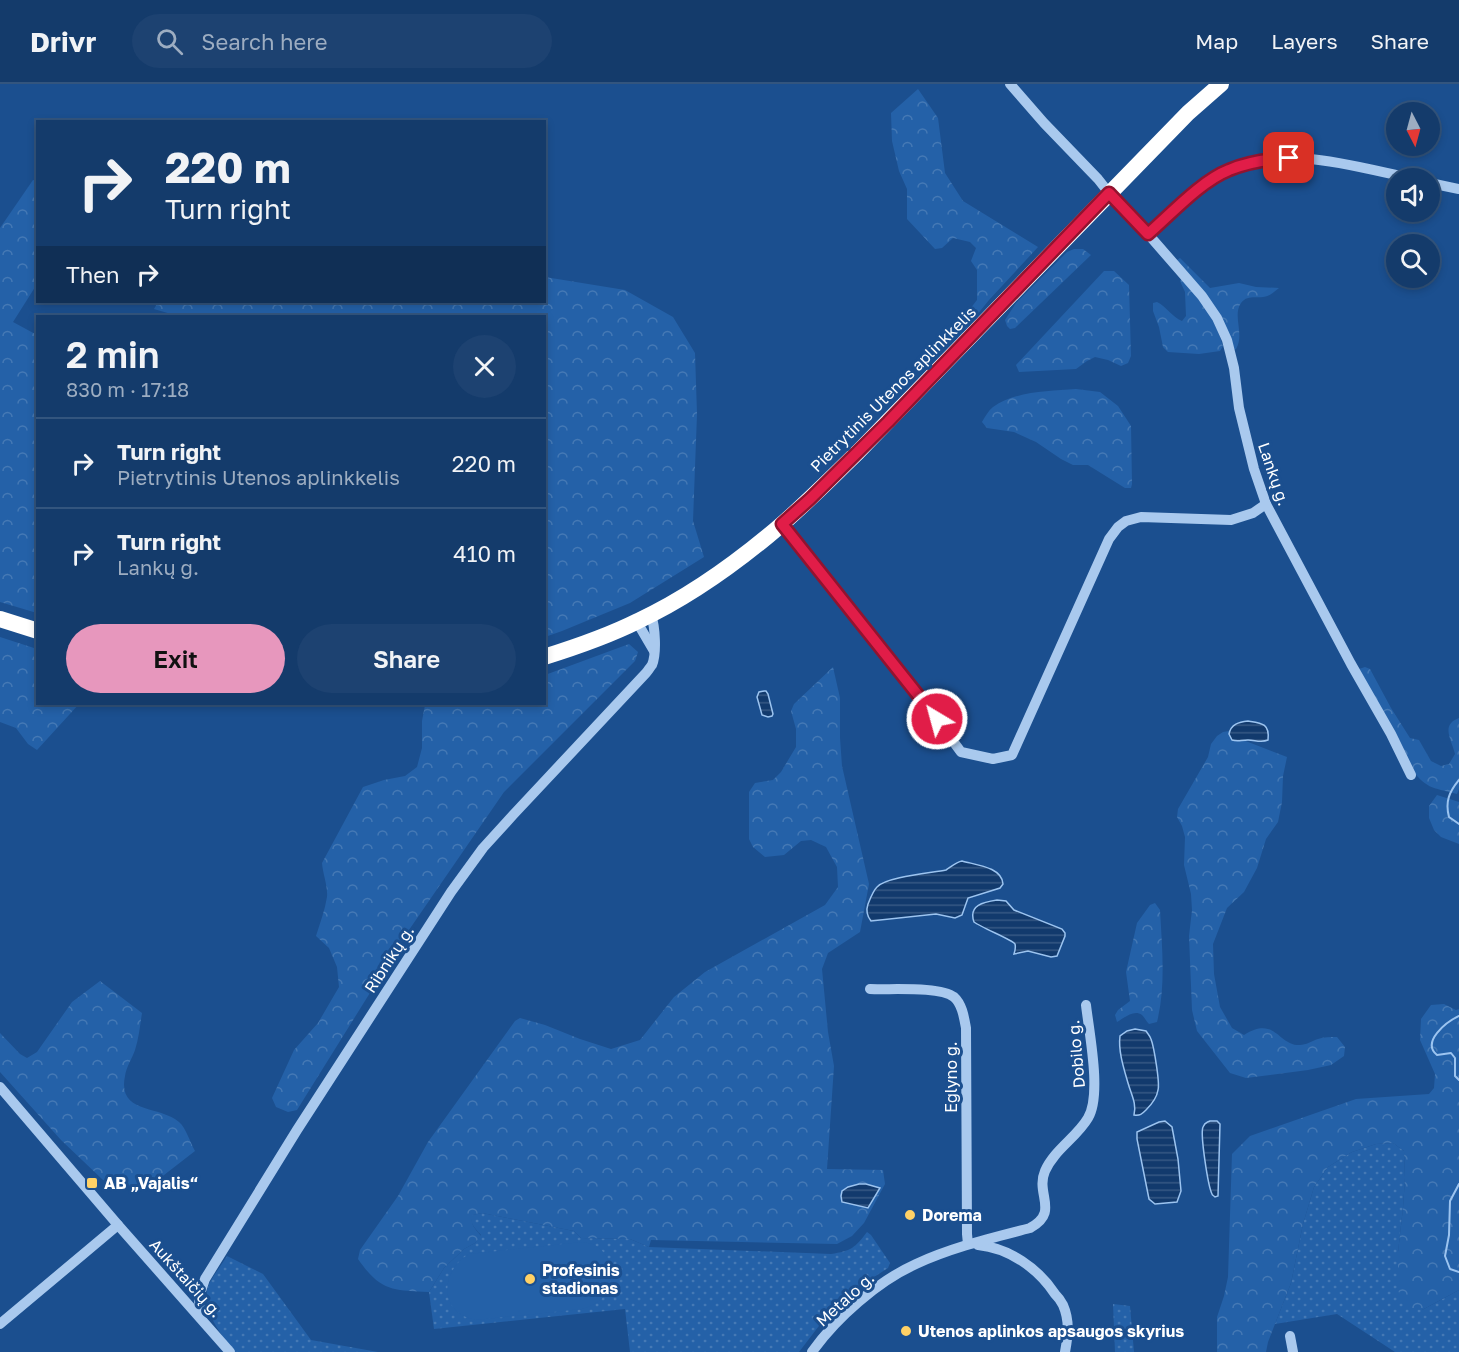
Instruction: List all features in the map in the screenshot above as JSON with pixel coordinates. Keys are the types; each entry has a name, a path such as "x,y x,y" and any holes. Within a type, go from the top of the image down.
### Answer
{"highway":[{"name":"Pietrytinis Utenos aplinkkelis","path":"546,656 603,637 644,618 717,575 782,524 888,422 1188,112 1221,84"},
{"path":"0,620 36,630"}],"street":[{"name":"Lankų g.","path":"1010,84 1148,234 1202,296 1217,318 1227,340 1234,368 1239,408 1254,469 1266,504 1412,775"},
{"path":"1148,234 1203,185 1227,170 1248,163 1304,158 1386,173"},
{"path":"1440,185 1459,189"},
{"path":"782,524 961,752 993,759 1012,755 1109,539 1118,527 1126,521 1141,517 1231,520 1253,513 1266,504"},
{"path":"644,618 654,624 654,651"},
{"path":"644,618 654,651"},
{"name":"Ribnikų g.","path":"200,1316 199,1297 211,1269 297,1130 451,892 483,848 646,673 652,665 654,651"},
{"name":"Eglyno g.","path":"870,990 939,990 954,998 962,1010 966,1028 968,1244"},
{"name":"Dobilo g.","path":"968,1244 1030,1228 1044,1217 1046,1212 1043,1179 1045,1172 1052,1160 1085,1122 1093,1107 1095,1097 1086,1005"},
{"name":"Aukštaičių g.","path":"0,1087 230,1352"},
{"path":"0,1324 118,1225"},
{"path":"968,1244 991,1246 1011,1254 1032,1267 1048,1283 1063,1305 1067,1321 1069,1331 1065,1352"},
{"name":"Metalo g.","path":"812,1352 844,1316 868,1294 904,1269 968,1244"},
{"path":"1290,1336 1293,1352"}],"green space":[{"path":"918,89 938,118 945,173 963,201 1038,247 989,300 959,337 952,332 977,300 977,270 971,261 976,248 970,242 953,238 942,248 935,249 907,219 907,189 899,171 892,141 891,113"},
{"path":"33,180 36,181 36,286 13,322 36,334 36,613 0,602 0,228"},
{"path":"1083,249 1091,255 1015,328 1010,329 1005,320 1016,303 1067,252"},
{"path":"1180,258 1210,288 1239,283 1256,287 1279,288 1268,296 1243,300 1238,314 1239,337 1236,349 1233,350 1174,262"},
{"path":"1104,271 1114,271 1129,285 1131,356 1128,363 1121,366 1095,357 1076,369 1019,372 1016,365"},
{"path":"546,277 625,290 673,317 695,353 697,414 693,521 704,557 630,603 546,637 546,315 175,315 154,309 157,303 546,303"},
{"path":"1182,278 1212,318 1223,346 1220,351 1199,354 1168,352 1163,347 1153,303 1161,304 1182,321 1186,316 1185,292 1180,281"},
{"path":"1076,389 1100,392 1118,406 1131,426 1131,488 1125,488 1088,465 1073,465 1036,442 1014,432 987,428 982,422 993,407 1012,398 1033,393"},
{"path":"0,637 36,649 36,705 78,705 37,750 28,744 16,728 0,722"},
{"path":"629,644 638,652 635,661 504,792 411,927 297,1110 288,1112 276,1107 272,1098 294,1050 318,1023 339,987 337,967 329,948 316,936 327,897 322,863 363,787 405,776 417,767 422,748 422,721 425,705 546,705 546,675"},
{"path":"833,667 840,698 842,766 869,884 860,932 828,953 822,969 834,1066 827,1169 883,1170 885,1184 864,1223 852,1236 837,1244 651,1240 649,1247 630,1239 581,1238 574,1231 482,1213 473,1215 472,1221 481,1236 444,1268 429,1292 406,1291 389,1287 374,1278 358,1259 360,1250 398,1196 428,1142 515,1021 520,1018 545,1025 611,1049 640,1040 674,997 705,972 825,905 838,887 837,867 826,847 811,840 801,841 784,855 765,857 753,847 749,839 749,792 755,783 773,780 781,772 796,747 796,729 791,711 794,704"},
{"path":"1365,667 1370,669 1410,738 1419,740 1431,761 1441,766 1449,764 1455,754 1449,729 1453,721 1459,718 1459,789 1457,794 1430,786 1420,780 1410,767 1359,669"},
{"path":"1229,731 1232,740 1243,740 1287,757 1278,822 1266,839 1257,868 1244,892 1227,908 1213,944 1214,974 1220,1007 1232,1028 1244,1035 1263,1028 1276,1033 1286,1041 1300,1045 1320,1038 1337,1037 1345,1047 1344,1056 1331,1065 1246,1078 1230,1073 1197,1031 1192,1010 1189,936 1191,894 1184,865 1185,837 1177,817 1178,809 1208,757 1211,744 1217,736"},
{"path":"1437,795 1459,802 1459,844 1441,837 1434,830 1429,818 1429,806"},
{"path":"1155,903 1160,910 1163,966 1162,995 1157,1022 1149,1024 1142,1015 1136,1013 1117,1022 1115,1015 1118,1010 1130,1001 1126,972 1137,923 1150,905"},
{"path":"100,981 142,1013 134,1053 125,1076 124,1088 127,1097 133,1103 179,1122 195,1151 155,1182 138,1187 121,1187 103,1180 61,1140 0,1072 0,1033 20,1054 27,1058 37,1052 72,1002"},
{"path":"1444,1004 1456,1010 1459,1009 1459,1290 1422,1310 1404,1307 1398,1290 1398,1252 1405,1178 1404,1151 1393,1143 1376,1144 1352,1152 1328,1167 1314,1187 1303,1224 1291,1283 1266,1352 1217,1352 1217,1317 1228,1277 1232,1154 1250,1136 1356,1099 1429,1094 1434,1088 1435,1074 1420,1040 1421,1019 1431,1005"},
{"path":"1393,1143 1404,1151 1405,1178 1398,1252 1398,1290 1422,1310 1459,1290 1459,1352 1395,1352 1337,1314 1275,1324 1291,1283 1303,1224 1314,1187 1328,1167 1352,1152 1376,1144"},
{"path":"482,1213 574,1231 581,1238 630,1239 649,1247 831,1254 852,1248 867,1232 890,1263 888,1268 854,1290 825,1318 799,1352 630,1352 625,1309 434,1329 429,1292 444,1268 464,1249 475,1243 481,1235 471,1218 472,1215"},
{"name":"Profesinis stadionas","path":"582,1242 593,1244 602,1250 611,1270 610,1285 607,1291 591,1306 582,1309 476,1320 464,1316 449,1301 448,1281 459,1261 469,1254"},
{"path":"227,1256 263,1274 311,1340 378,1352 235,1352 218,1329 207,1302 209,1284"},
{"path":"1113,1304 1130,1306 1134,1352 1115,1352"}],"shaded area":[{"path":"766,691 773,714 768,717 762,715 757,697 759,692"},
{"path":"1248,721 1264,725 1268,730 1268,740 1232,740 1229,734 1232,728"},
{"path":"962,861 993,870 1002,878 1003,884 1000,888 968,898 962,915 955,918 936,914 871,921 867,908 877,887 899,878 946,870"},
{"path":"997,900 1006,901 1014,910 1062,929 1065,936 1057,956 1051,957 1028,951 1014,954 1015,944 1013,942 974,922 973,912 978,905"},
{"path":"1135,1029 1146,1031 1151,1038 1158,1086 1152,1103 1138,1115 1134,1115 1134,1103 1123,1066 1120,1042 1120,1036"},
{"path":"1165,1121 1172,1127 1181,1191 1177,1202 1155,1204 1149,1199 1137,1132"},
{"path":"1217,1121 1220,1124 1218,1196 1215,1197 1208,1181 1202,1132 1205,1123"},
{"path":"859,1184 880,1188 868,1208 842,1202 842,1191"}],"waterway":[{"path":"1459,780 1450,793 1447,807 1449,817 1459,824"},
{"path":"1459,1016 1437,1033 1432,1044 1437,1055 1451,1053 1455,1058 1455,1076 1459,1080"},
{"path":"1459,1184 1450,1201 1449,1235 1445,1256 1450,1269 1459,1272"}],"place":[{"name":"AB „Vajalis“","path":"92,1183"},
{"name":"Dorema","path":"910,1215"},
{"name":"Profesinis stadionas","path":"530,1279"},
{"name":"Utenos aplinkos apsaugos skyrius","path":"906,1331"}],"route":[{"path":"937,719 782,524 888,422 1109,193 1148,234 1203,185 1227,170 1248,163 1289,158"}]}
